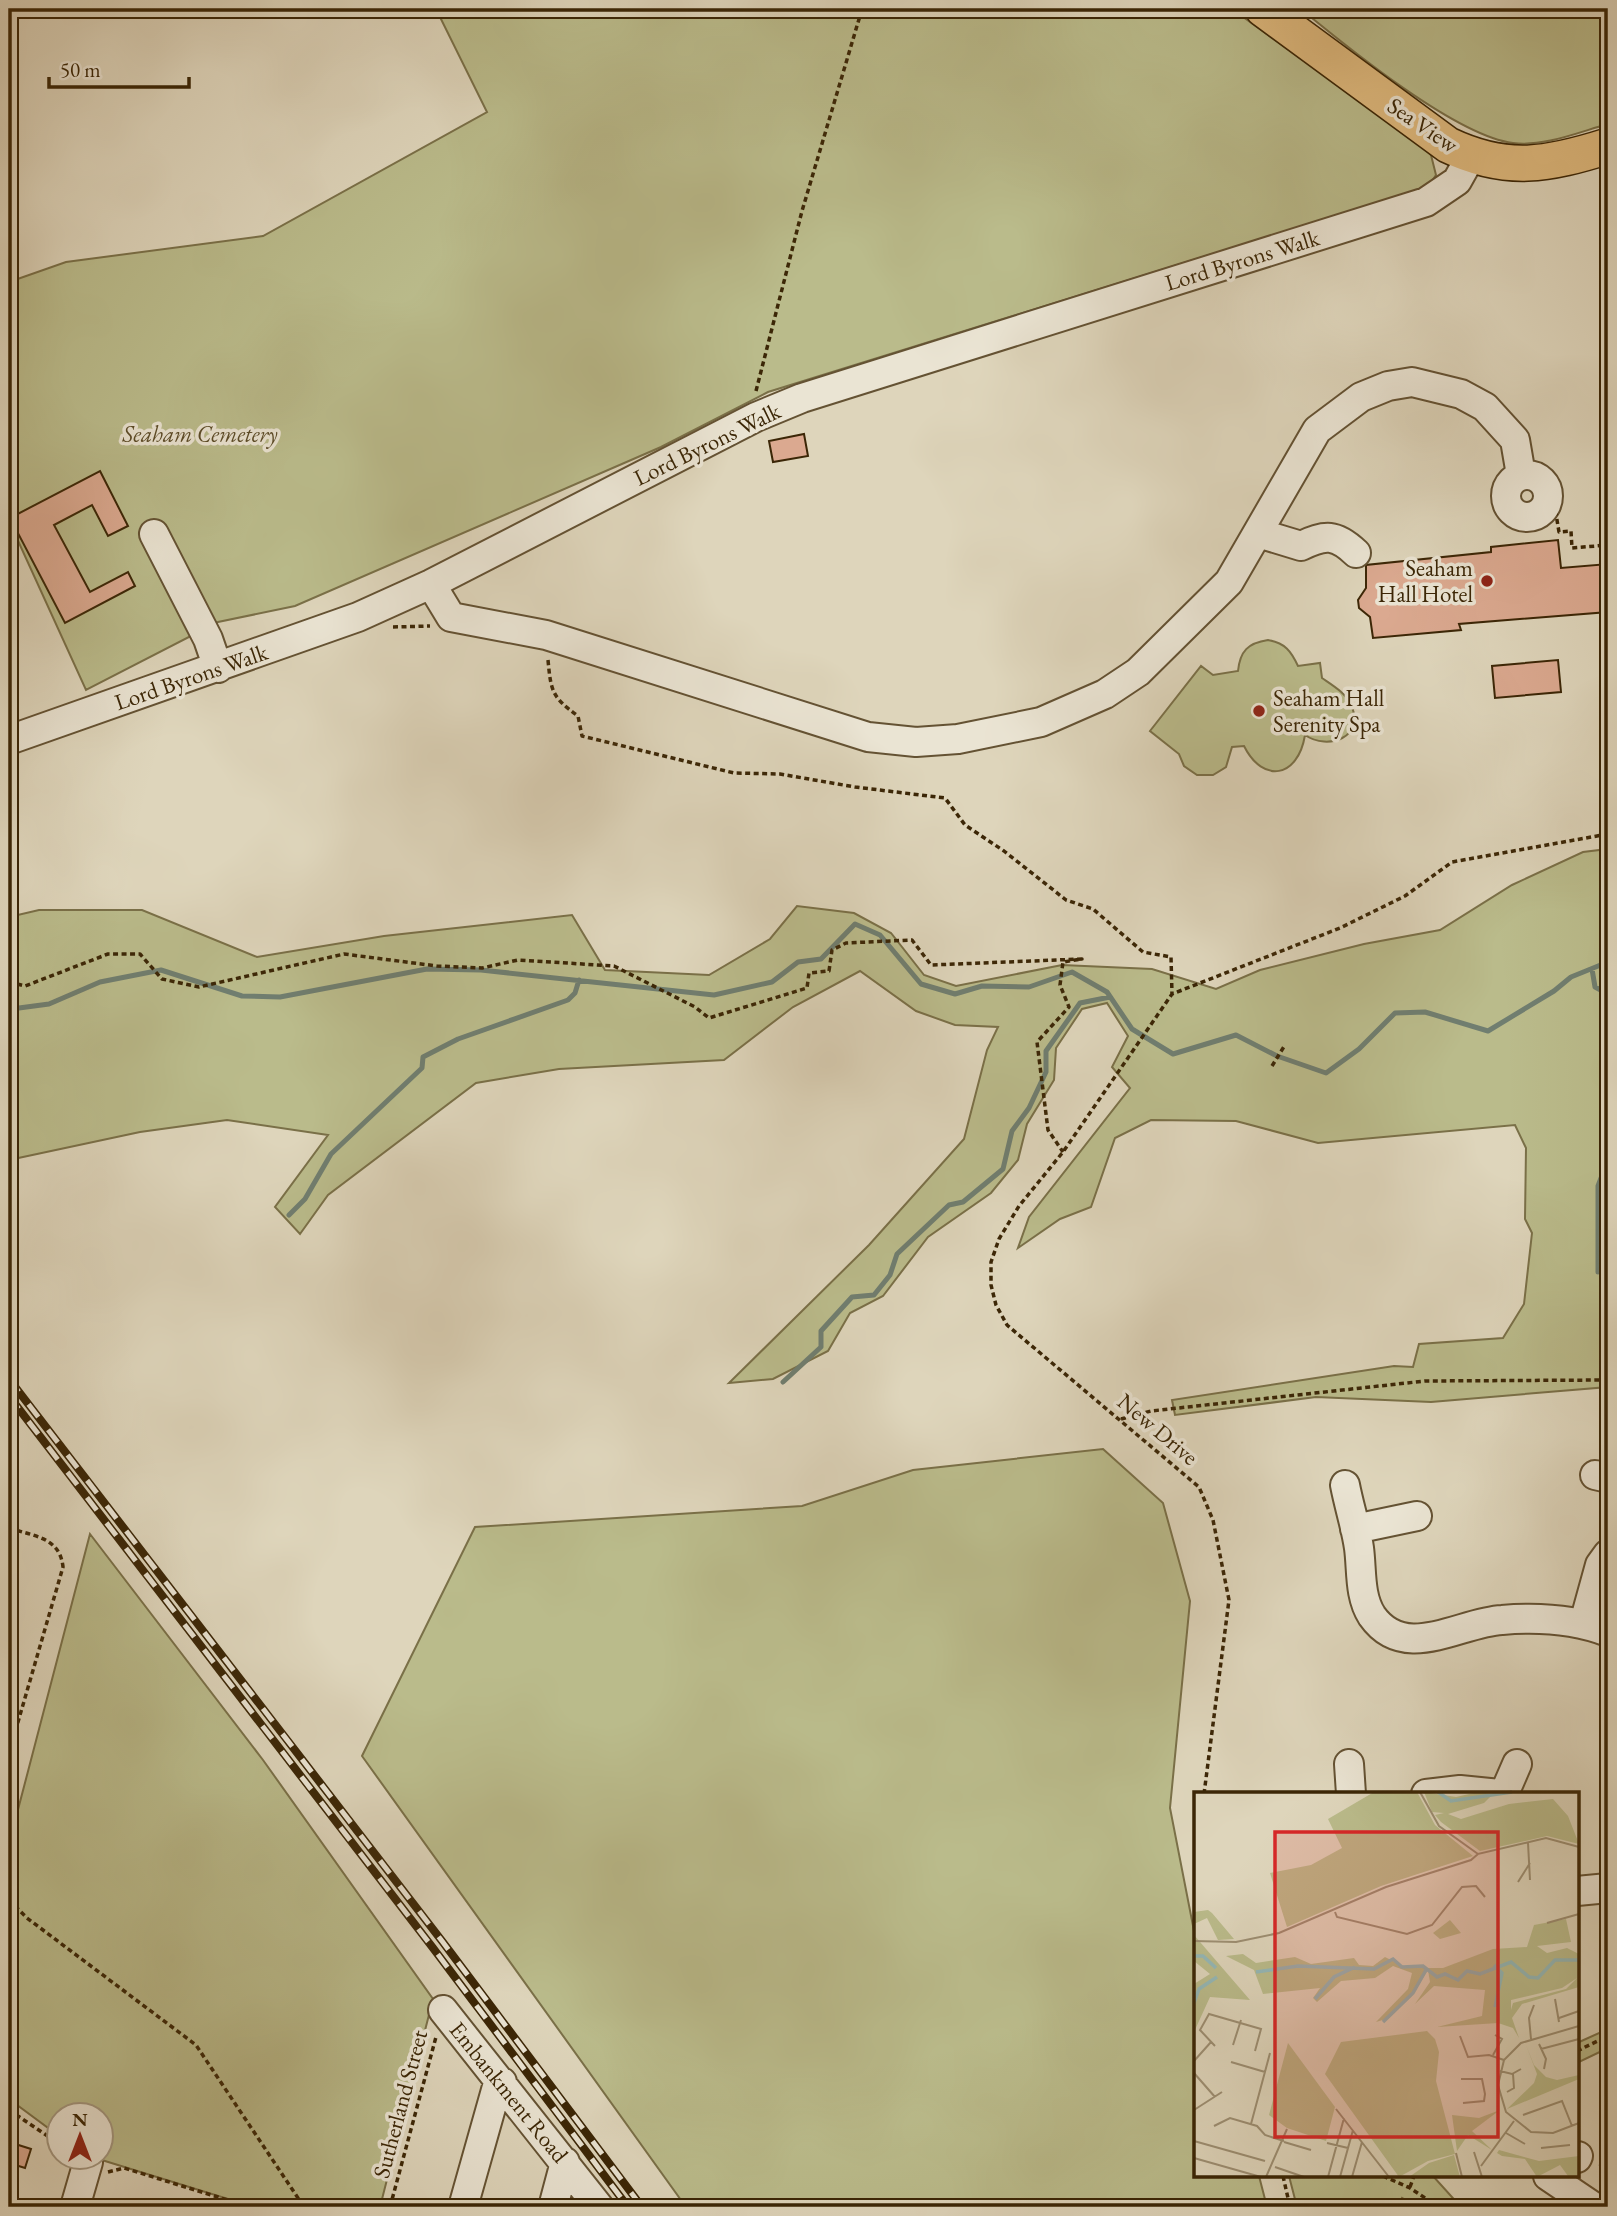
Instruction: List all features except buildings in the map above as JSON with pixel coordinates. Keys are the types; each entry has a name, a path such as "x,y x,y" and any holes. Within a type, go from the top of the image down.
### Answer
{"main road":[{"name":"Sea View","path":"1263,9 1437,137 1471,156 1496,162 1537,164 1608,146"}],"street":[{"name":"Lord Byrons Walk","path":"9,740 358,617 431,584 756,417 802,398 1426,202 1457,181 1471,156"},
{"path":"431,584 451,617 546,635 868,737 916,742 958,739 1041,722 1105,694 1138,672 1229,582 1317,430 1361,397 1388,386 1412,382 1438,387 1485,407 1515,440 1521,475 1514,478 1506,490 1505,498 1511,511 1532,516 1545,504"},
{"path":"1258,533 1301,546 1320,537 1333,536 1343,540 1356,553"},
{"path":"154,534 208,639 218,668"},
{"path":"1345,1485 1367,1605 1383,1627 1399,1636 1429,1639 1500,1620 1596,1627 1600,1565 1608,1553"},
{"path":"1354,1529 1417,1516"},
{"path":"1503,1792 1517,1764"},
{"path":"1349,1765 1351,1792"},
{"path":"1443,1792 1481,1792"},
{"path":"1578,1891 1608,1888"},
{"name":"Embankment Road","path":"443,2010 599,2207"},
{"path":"463,2207 496,2090 502,2082"},
{"path":"553,2207 565,2162"},
{"path":"75,2207 85,2170"},
{"path":"1571,2178 1594,2207"}],"path":[{"path":"756,417 753,403 802,211 862,9"},
{"path":"1545,504 1554,502 1559,532 1570,531 1572,548 1608,545"},
{"path":"358,617 373,628 432,626"},
{"path":"547,656 551,690 560,703 578,716 582,736 734,773 780,774 945,798 965,825 1004,851 1066,900 1093,909 1143,951 1171,957 1172,994 1340,928 1405,896 1452,862 1608,834"},
{"path":"9,982 25,986 108,954 140,954 162,979 199,987 344,954 437,967 482,968 518,960 614,966 695,1007 709,1018 807,988 809,973 829,971 832,950 846,943 912,940 931,965 1082,959 1063,962 1060,985 1069,1007 1037,1042 1048,1130 1063,1153"},
{"name":"New Drive","path":"1172,994 1063,1153 1019,1206 999,1239 991,1262 991,1285 996,1305 1007,1325 1199,1487 1213,1520 1229,1600 1204,1792"},
{"path":"1272,1066 1285,1045"},
{"path":"1121,1419 1151,1411 1425,1381 1608,1380"},
{"path":"9,1528 52,1541 62,1553 63,1567 9,1753"},
{"path":"9,1900 27,1918 196,2045 304,2207"},
{"name":"Sutherland Street","path":"390,2207 443,2010"},
{"path":"1578,2051 1608,2036"},
{"path":"9,2110 46,2135"},
{"path":"116,2168 124,2168 250,2207"},
{"path":"1283,2178 1290,2207"},
{"path":"1388,2178 1410,2188 1439,2207"},
{"path":"1410,2188 1413,2178"}],"green space":[{"name":"Seaham Cemetery","path":"436,9 1232,9 1419,143 1431,155 1436,175 1428,187 768,392 661,447 295,606 218,622 86,690 9,521 9,282 66,262 263,236 487,112"},
{"path":"1301,9 1608,9 1608,124 1537,143 1513,143 1489,137 1433,108 1403,88"},
{"name":"Seaham Hall Serenity Spa","path":"1268,640 1287,648 1298,666 1320,663 1322,678 1346,697 1351,705 1354,716 1349,733 1334,741 1324,742 1305,735 1295,760 1279,771 1270,771 1261,766 1244,746 1232,747 1226,767 1213,775 1197,775 1184,766 1179,754 1150,731 1201,666 1213,675 1238,671 1246,649 1255,643"},
{"path":"1608,849 1608,1387 1431,1402 1316,1397 1175,1415 1172,1400 1394,1366 1413,1367 1419,1344 1503,1338 1524,1304 1532,1233 1525,1219 1526,1148 1515,1125 1318,1143 1236,1121 1151,1120 1115,1138 1091,1207 1060,1219 1018,1248 1029,1217 1130,1088 1112,1067 1128,1036 1107,1003 1082,1009 1056,1048 1054,1080 1027,1124 1018,1160 991,1193 928,1237 883,1296 850,1313 828,1351 773,1379 729,1383 869,1245 964,1139 987,1050 998,1027 955,1025 916,1011 860,971 793,1007 724,1060 559,1069 476,1083 328,1195 300,1234 275,1207 328,1135 227,1120 140,1132 9,1160 9,917 39,910 142,910 257,957 384,936 572,915 605,970 709,975 770,939 797,906 854,913 891,933 924,975 956,986 1062,965 1152,969 1216,989 1260,970 1364,944 1440,930 1512,885 1583,852"},
{"path":"1103,1449 1163,1503 1190,1601 1170,1808 1194,1931 1194,2178 1260,2178 1267,2207 686,2207 362,1756 475,1527 802,1506 913,1470"},
{"path":"90,1534 263,1760 433,1999 380,2207 254,2207 116,2164 116,2100 46,2100 46,2126 9,2099 9,1844"},
{"path":"1608,2029 1608,2048 1578,2063 1578,2043"},
{"path":"1290,2178 1435,2178 1461,2207 1418,2207 1402,2198 1398,2207 1297,2207"}],"waterway":[{"path":"9,1006 19,1008 49,1004 100,982 161,970 242,996 280,997 427,969 481,970 714,995 772,982 798,962 821,959 855,924 880,935 921,984 955,994 982,986 1029,987 1072,972 1107,992 1132,1029 1173,1054 1236,1035 1277,1056 1326,1073 1359,1049 1395,1013 1425,1012 1488,1031 1554,991 1571,977 1608,962"},
{"path":"1592,969 1595,987 1608,994"},
{"path":"289,1215 305,1199 331,1154 422,1068 423,1057 458,1039 568,1000 575,993 579,980"},
{"path":"783,1382 821,1347 821,1331 852,1297 874,1295 890,1275 897,1254 949,1205 963,1202 1003,1169 1012,1131 1029,1108 1046,1072 1046,1051 1080,1003 1110,997"},
{"path":"1598,1272 1598,1186 1608,1160"}],"railway":[{"path":"9,1379 442,1941 642,2207"},
{"path":"9,1396 433,1948 628,2207"}],"place":[{"name":"Seaham Hall Hotel","path":"1487,581"},
{"name":"Seaham Hall Serenity Spa","path":"1259,711"}]}
